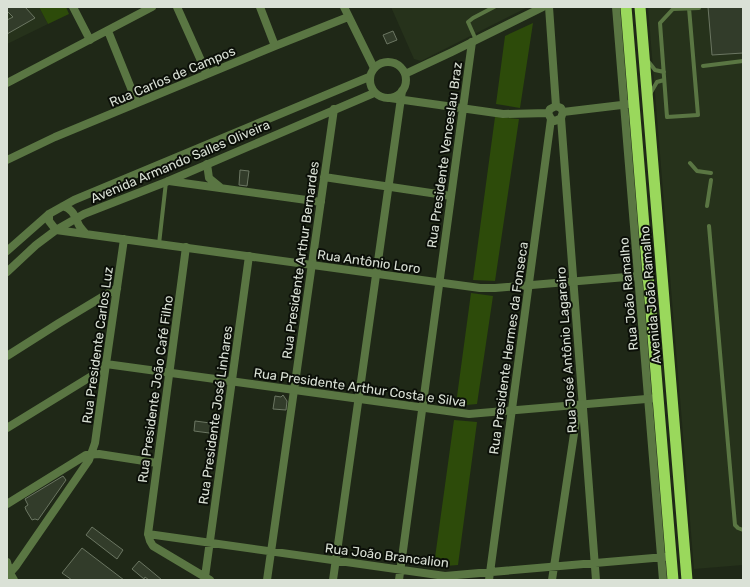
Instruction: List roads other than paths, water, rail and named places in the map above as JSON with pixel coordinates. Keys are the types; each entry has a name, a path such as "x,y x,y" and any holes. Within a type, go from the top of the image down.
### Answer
{"highway":[{"name":"Avenida João Ramalho","path":"626,7 629,104 653,398 666,556 673,580"},
{"name":"Avenida João Ramalho","path":"640,7 687,580"},
{"path":"644,278 656,285 658,290 660,313 668,352"},
{"path":"653,398 666,396 672,391"}],"street":[{"path":"74,7 90,40"},
{"path":"7,83 108,31 150,7"},
{"path":"177,7 207,74"},
{"path":"260,7 275,46"},
{"path":"344,7 374,68"},
{"path":"405,74 542,7"},
{"path":"549,7 556,106"},
{"path":"402,93 417,102 504,114 550,116 555,121 562,115 629,104 616,7"},
{"name":"Rua Carlos de Campos","path":"7,160 55,137 348,17"},
{"path":"108,31 137,104"},
{"name":"Rua Presidente Venceslau Braz","path":"399,580 463,108 474,41"},
{"path":"332,580 388,187 402,93 406,82 405,74 400,66 390,62 379,63 369,77 369,83 374,93 382,98 388,98 402,93"},
{"name":"Avenida Armando Salles Oliveira","path":"7,251 49,214 62,206 147,168 369,77"},
{"name":"Avenida Armando Salles Oliveira","path":"7,272 56,230 76,218 168,181 374,93"},
{"path":"388,98 396,106 399,113"},
{"path":"556,106 561,108 562,115"},
{"path":"550,116 550,109 556,106"},
{"name":"Rua Presidente Arthur Bernardes","path":"267,580 334,109"},
{"name":"Rua José Antônio Lagareiro","path":"562,115 573,282 596,580"},
{"name":"Rua Presidente Hermes da Fonseca","path":"489,580 529,286 550,116"},
{"path":"207,164 209,178 221,188"},
{"path":"324,177 451,196"},
{"path":"168,181 320,202"},
{"path":"62,206 71,210 86,234"},
{"path":"49,214 49,221 56,230"},
{"name":"Rua Antônio Loro","path":"56,230 488,289 644,278"},
{"name":"Rua Presidente Carlos Luz","path":"10,576 89,460 95,443 124,239"},
{"name":"Rua Presidente João Café Filho","path":"148,534 186,247"},
{"name":"Rua Presidente José Linhares","path":"207,579 210,543 249,256"},
{"path":"7,356 117,288"},
{"path":"7,428 95,374 106,364"},
{"name":"Rua Presidente Arthur Costa e Silva","path":"106,364 468,414 653,398"},
{"path":"552,580 573,436 577,414 582,405"},
{"path":"573,436 579,435 585,437"},
{"path":"7,504 86,455 99,454 157,463"},
{"path":"63,469 70,473 74,480"},
{"path":"148,534 153,546 207,579"},
{"name":"Rua João Brancalion","path":"148,534 445,576 666,556"},
{"path":"663,580 666,556"},
{"path":"7,562 10,576"}],"lane":[{"path":"474,41 468,22 494,7"},
{"path":"689,8 698,115 667,117 660,23 673,9 689,8 698,8"},
{"path":"644,54 653,68 657,71 664,72"},
{"path":"703,66 743,61"},
{"path":"648,102 654,86 659,81 664,80"},
{"path":"690,163 697,171 711,173"},
{"path":"707,206 711,180"},
{"path":"159,244 168,181"},
{"path":"709,226 734,517 735,525 743,530"}]}
